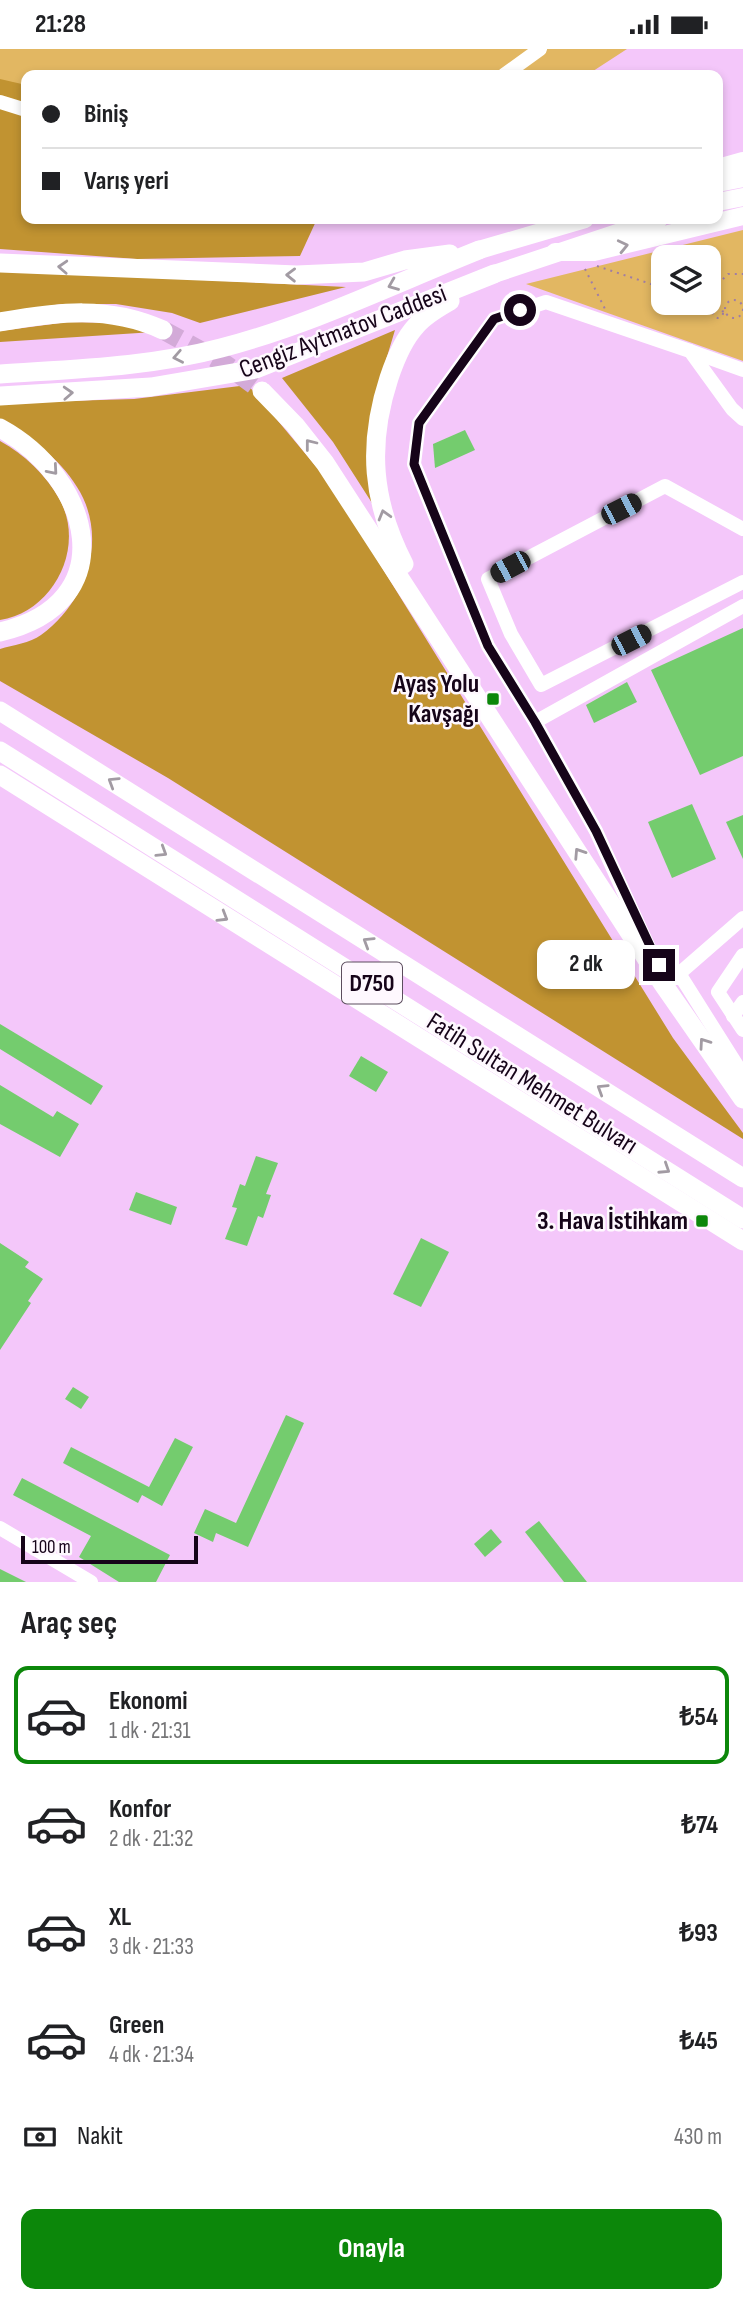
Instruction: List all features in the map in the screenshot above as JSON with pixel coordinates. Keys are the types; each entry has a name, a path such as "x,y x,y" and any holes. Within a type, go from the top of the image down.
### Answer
{"highway":[{"path":"0,263 297,275 364,272 405,260 479,250"},
{"name":"Cengiz Aytmatov Caddesi","path":"0,374 151,361 219,349 272,334 479,250"},
{"path":"444,643 391,538 381,507 374,433 393,366 415,327 494,274"},
{"name":"Cengiz Aytmatov Caddesi","path":"0,396 151,387 256,369 494,274"},
{"path":"0,322 78,310 135,317 163,330"},
{"path":"262,391 295,425 325,463 670,980 743,1099"},
{"path":"0,428 27,444 65,486 77,515 82,548 72,580 50,610 34,621 0,632"},
{"name":"Fatih Sultan Mehmet Bulvarı","path":"0,711 743,1178"},
{"name":"Fatih Sultan Mehmet Bulvarı","path":"0,751 743,1219"},
{"path":"0,765 58,800 118,825"},
{"path":"0,775 743,1241"}],"main road":[{"path":"723,166 743,161"},
{"path":"723,182 743,177"},
{"path":"723,201 743,197"},
{"name":"Cengiz Aytmatov Caddesi","path":"723,221 743,216"},
{"name":"Cengiz Aytmatov Caddesi","path":"503,242 533,224"},
{"name":"Cengiz Aytmatov Caddesi","path":"479,250 567,224"},
{"name":"Cengiz Aytmatov Caddesi","path":"494,274 642,224"},
{"name":"Cengiz Aytmatov Caddesi","path":"555,253 593,253 711,224"}],"street":[{"path":"512,70 540,49"},
{"path":"0,102 21,108"},
{"path":"742,1070 649,950 596,831 535,722 488,646 414,464 419,423 494,319 546,302 743,370"},
{"path":"690,351 732,409 743,419"},
{"path":"743,529 665,486 488,579 511,634 541,685 743,582"},
{"path":"535,722 743,606"},
{"path":"488,646 511,634"},
{"path":"670,980 743,918"},
{"path":"743,955 718,992 743,1030"},
{"path":"733,1016 743,1002"},
{"path":"0,1528 91,1582"}],"path":[{"path":"596,266 651,284"},
{"path":"585,269 607,313"},
{"path":"721,280 728,274 743,274"},
{"path":"714,315 716,318 721,317 724,311 728,302 734,300 741,304 743,310 736,318 730,317 724,311 721,310"}],"shaded area":[{"path":"0,49 627,49 595,70 21,70 21,114 0,108"},
{"path":"0,79 21,84 21,224 315,224 300,256 137,259 0,249"},
{"path":"743,230 743,361 526,284 651,253 651,315 721,315 721,245 683,245"},
{"path":"0,270 346,287 200,323 172,313 116,304 62,304 0,313"},
{"path":"68,322 114,323 154,332 0,342 0,331"},
{"path":"395,330 377,390 372,503 333,442 282,378"},
{"path":"248,385 329,482 673,1038 743,1133 743,1139 168,778 0,681 0,649 37,638 57,621 71,605 81,587 92,547 87,506 70,476 43,449 0,421 0,403 134,399"},
{"path":"0,441 18,452 48,482 60,500 67,519 69,538 66,557 49,591 35,605 19,615 0,620"}],"building":[{"path":"465,430 475,450 435,468 433,444"},
{"path":"743,628 743,756 700,775 651,670"},
{"path":"627,682 637,702 594,723 586,705"},
{"path":"692,804 716,859 672,878 648,822"},
{"path":"743,815 743,859 726,822"},
{"path":"0,1024 103,1086 91,1105 0,1049"},
{"path":"361,1056 388,1072 376,1092 349,1076"},
{"path":"0,1085 53,1117 57,1111 79,1124 60,1157 0,1124"},
{"path":"256,1156 278,1163 266,1194 271,1195 263,1218 258,1216 247,1246 225,1239 237,1208 232,1207 240,1184 245,1186"},
{"path":"136,1192 177,1207 171,1225 129,1210"},
{"path":"421,1238 449,1252 421,1307 393,1294"},
{"path":"0,1243 29,1262 25,1267 43,1279 28,1301 31,1303 0,1350"},
{"path":"73,1387 89,1397 81,1409 65,1399"},
{"path":"286,1415 304,1423 248,1547 216,1533 213,1542 194,1533 205,1509 236,1523"},
{"path":"175,1438 193,1447 162,1506 142,1495 138,1503 63,1463 71,1447 149,1487"},
{"path":"22,1478 170,1555 156,1582 119,1582 79,1557 91,1536 13,1495"},
{"path":"539,1521 587,1582 564,1582 525,1532"},
{"path":"491,1529 502,1542 485,1557 474,1544"},
{"path":"0,1569 26,1582 0,1582"}],"tunnel":[{"path":"163,330 225,364 262,391"}],"place":[{"name":"Ayaş Yolu Kavşağı","path":"493,699"},
{"name":"3. Hava İstihkam","path":"702,1221"}],"route":[{"path":"520,310 494,319 419,423 414,464 488,646 535,722 596,831 649,950 659,965"}]}
